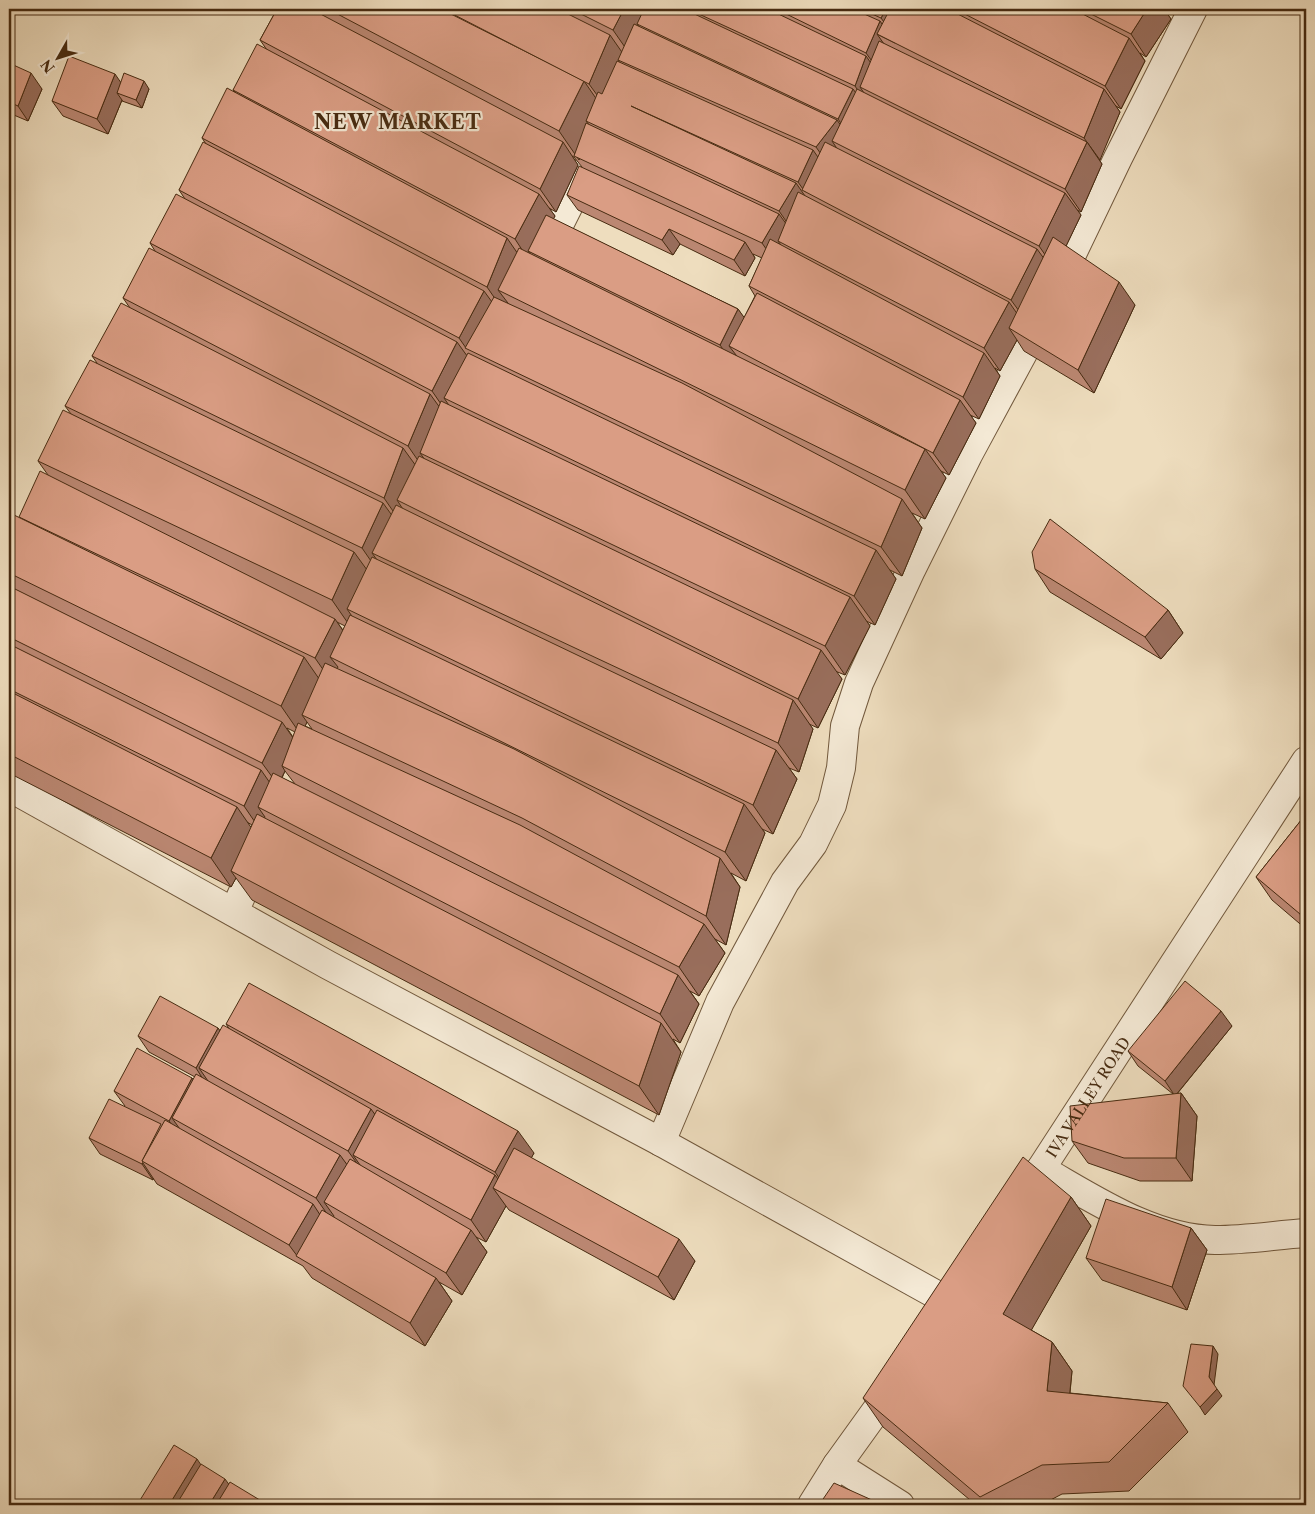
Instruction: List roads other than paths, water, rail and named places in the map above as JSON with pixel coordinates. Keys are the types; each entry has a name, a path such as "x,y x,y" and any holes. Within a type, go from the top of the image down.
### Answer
{"street":[{"path":"662,1142 720,1002 781,890 813,844 832,805 841,768 845,726 859,683 911,570 968,455 1036,329 1118,158 1193,9"},
{"path":"532,282 598,144"},
{"name":"IVA VALLEY ROAD","path":"1005,1225 1306,761"},
{"path":"9,788 516,1066 662,1142 953,1304"},
{"path":"234,912 271,830"},
{"path":"1041,1169 1125,1215 1168,1234 1215,1240 1306,1233"},
{"path":"936,1328 968,1280"},
{"path":"812,1505 837,1465 912,1360"},
{"path":"837,1465 900,1505"}],"district":[{"name":"NEW MARKET","path":"398,122"}]}
